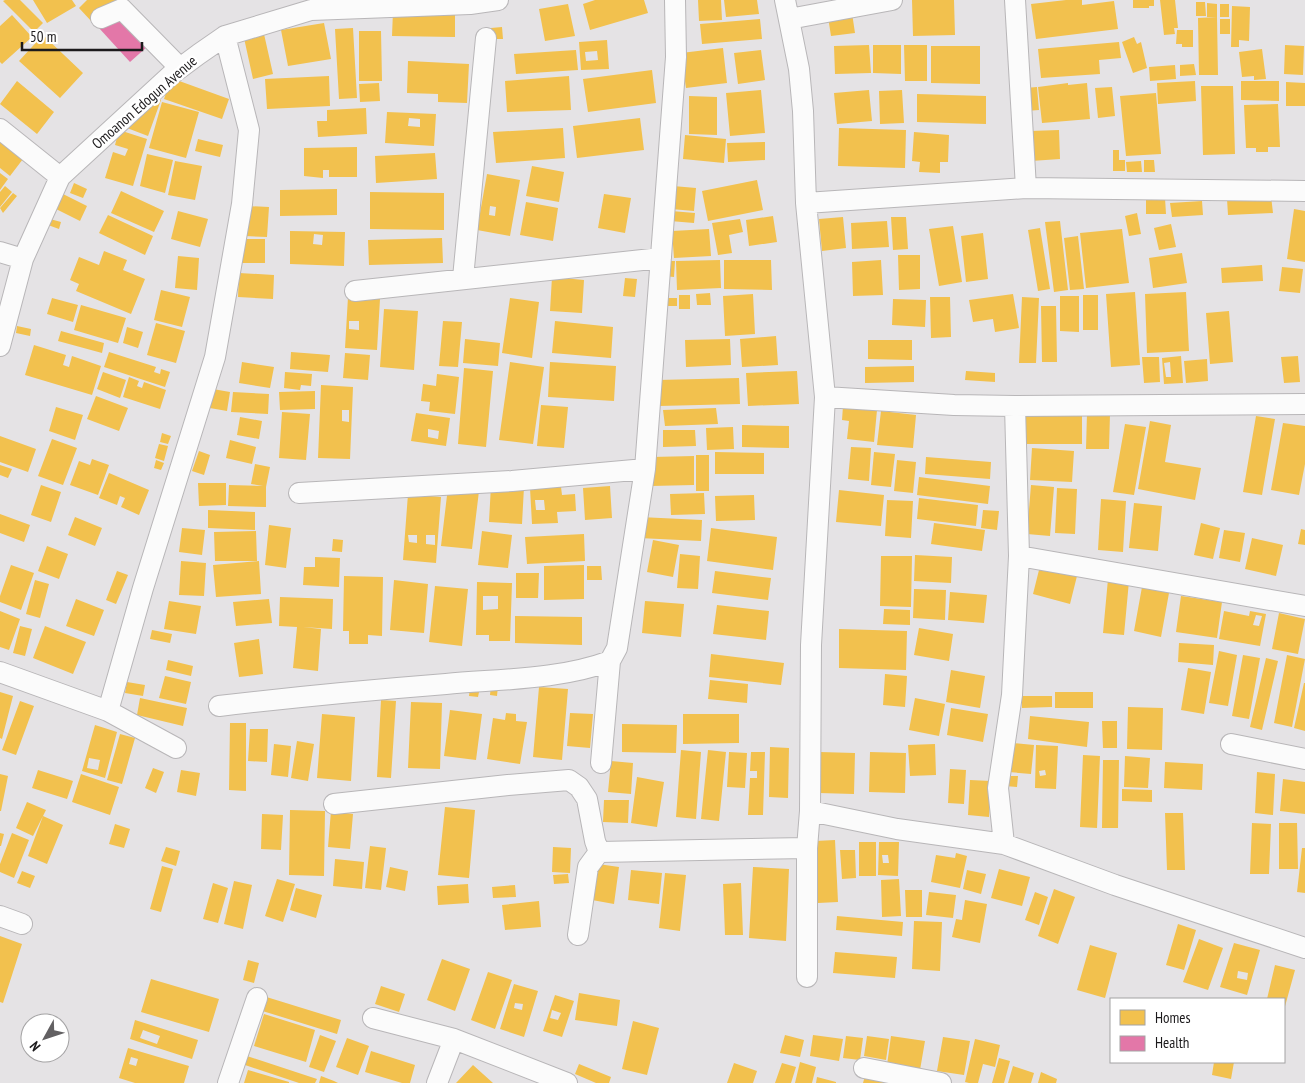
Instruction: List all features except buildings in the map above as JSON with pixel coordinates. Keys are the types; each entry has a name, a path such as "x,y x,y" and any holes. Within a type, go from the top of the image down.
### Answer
{"street":[{"name":"Omoanon Edogun Avenue","path":"0,346 23,259 60,177 180,68 225,36 311,10 498,0"},
{"path":"601,763 610,661 617,648 645,469 676,58 675,0"},
{"path":"807,977 806,848 810,811 811,645 825,396 806,202 803,111 799,69 787,10 892,0"},
{"path":"1014,0 1026,188"},
{"path":"101,18 122,9 180,68"},
{"path":"108,711 143,588 215,357 240,214 248,130 225,36"},
{"path":"463,278 486,38"},
{"path":"0,130 60,177"},
{"path":"806,202 1026,188 1305,191"},
{"path":"0,252 23,259"},
{"path":"355,291 661,258"},
{"path":"825,396 1015,406 1305,404"},
{"path":"1004,844 998,788 1012,695 1019,556 1015,406"},
{"path":"299,493 512,481 645,469"},
{"path":"1019,556 1305,606"},
{"path":"219,706 333,693 529,677 593,667 610,661"},
{"path":"0,672 108,711 176,748"},
{"path":"1231,744 1305,759"},
{"path":"334,804 569,780 580,787 587,799 592,830 599,852"},
{"path":"810,811 897,829 1004,844 1115,885 1305,948"},
{"path":"599,852 806,848"},
{"path":"578,935 588,868 599,852"},
{"path":"0,916 22,924"},
{"path":"228,1083 257,998"},
{"path":"373,1018 454,1039 567,1083"},
{"path":"437,1083 454,1039"},
{"path":"864,1068 941,1083"}]}
